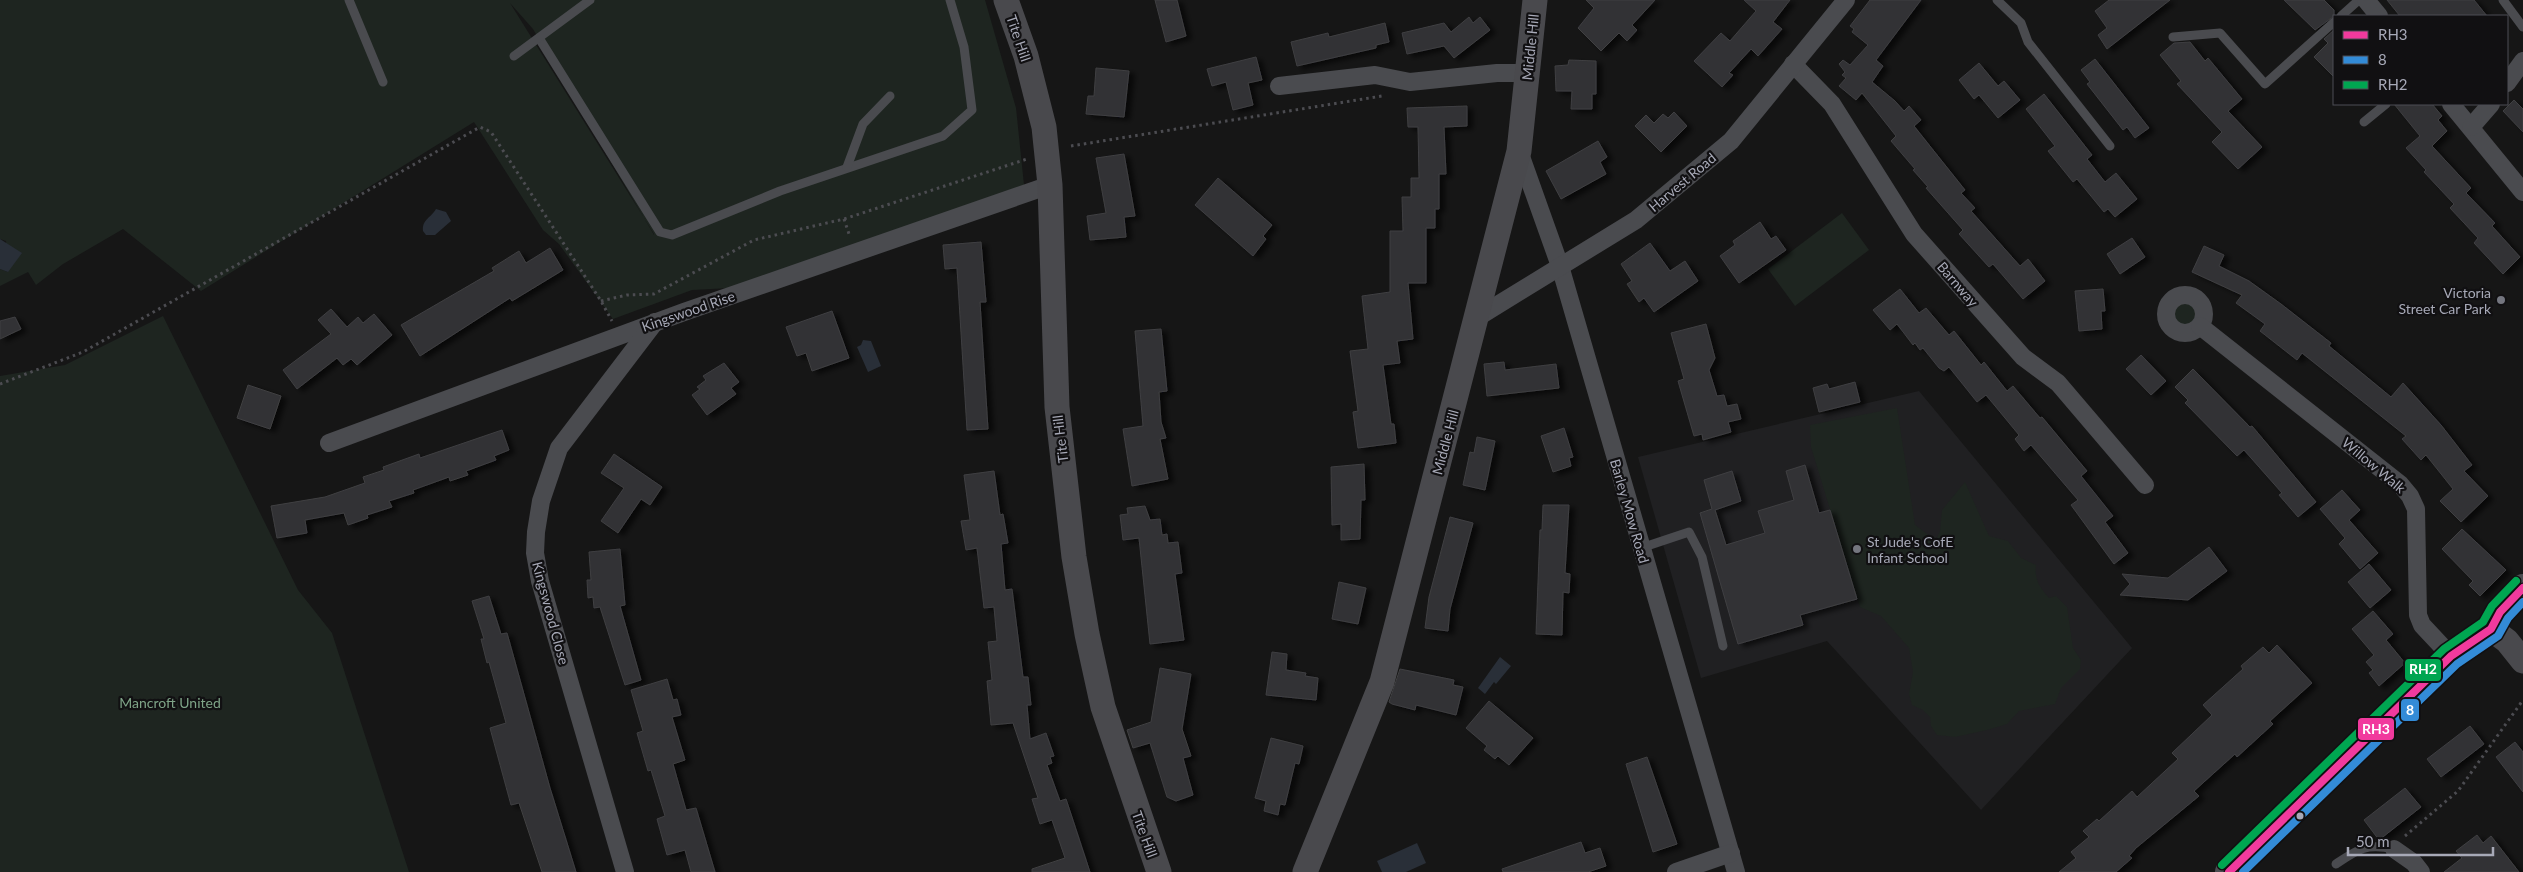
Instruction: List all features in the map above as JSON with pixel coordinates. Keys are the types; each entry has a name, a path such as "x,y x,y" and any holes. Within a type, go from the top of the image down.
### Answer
{"main road":[{"path":"2229,872 2451,656 2491,629 2500,612 2523,588"}],"street":[{"name":"Tite Hill","path":"1006,0 1037,93 1044,127 1050,185 1057,407 1076,567 1103,707 1159,872"},
{"name":"Middle Hill","path":"1305,872 1382,682 1478,317 1519,151 1535,0"},
{"name":"Harvest Road","path":"1478,317 1636,220 1731,140 1846,0"},
{"path":"2366,0 2378,15"},
{"path":"2508,82 2523,61"},
{"name":"Barnway","path":"1793,64 1832,104 1914,234 2023,357 2058,383 2146,485"},
{"path":"1278,86 1375,75 1410,82 1528,73"},
{"path":"2452,105 2523,192"},
{"path":"2471,127 2490,105"},
{"name":"Barley Mow Road","path":"1519,151 1560,266 1736,872"},
{"name":"Kingswood Rise","path":"329,443 655,322 1050,185"},
{"name":"Kingswood Close","path":"625,872 540,581 535,553 536,532 541,501 559,448 655,322"},
{"name":"Willow Walk","path":"2200,326 2400,484 2410,496 2416,510 2418,615 2422,625 2451,656"},
{"path":"2491,629 2507,641 2523,661"},
{"path":"2394,849 2414,863 2421,872"},
{"path":"1676,872 1731,853"}],"lane":[{"path":"349,0 383,82"},
{"path":"514,56 590,0"},
{"path":"539,38 660,232 672,235 780,191 943,136 972,110 964,47 950,0"},
{"path":"1997,0 2021,23 2028,42 2110,146"},
{"path":"2342,15 2359,0"},
{"path":"2503,0 2523,27"},
{"path":"2173,37 2220,33 2265,84 2333,23"},
{"path":"847,167 863,124 890,96"},
{"path":"2364,122 2385,105"},
{"path":"1641,548 1689,532 1702,557 1723,646"},
{"path":"2336,864 2360,848 2379,846 2394,849"}],"path":[{"path":"1071,146 1390,95"},
{"path":"0,384 83,352 480,127 491,132 602,301 627,294 654,294 754,240 844,219 1033,156"},
{"path":"2394,849 2399,841 2458,790 2523,700"}],"shaded area":[{"path":"436,209 446,212 451,221 435,235 426,235 423,231 425,221"},
{"path":"0,239 22,253 8,272 0,269"},
{"path":"863,340 871,341 881,366 868,372 857,347 861,345"},
{"name":"St Jude's CofE Infant School","path":"1919,391 2132,648 1981,810 1827,641 1701,678 1638,457"},
{"path":"1500,657 1511,666 1496,684 1494,682 1485,694 1478,688"},
{"path":"1417,843 1426,863 1406,872 1382,872 1377,861"}],"green space":[{"path":"0,0 985,0 1016,108 1024,185 786,285 692,290 613,319 559,244 543,230 474,122 201,291 123,229 63,264 36,285 28,272 0,286 0,269 8,272 6,241 0,239","holes":["510,3 533,29 644,218"]},
{"path":"1842,213 1869,250 1795,306 1768,269"},
{"path":"2185,302 2190,303 2196,309 2196,319 2190,325 2185,326 2180,325 2174,319 2173,314 2174,309 2180,303"},
{"name":"Mancroft United","path":"163,316 298,590 332,633 409,872 0,872 0,376 65,365"},
{"path":"1897,408 1915,525 1931,537 1937,538 1940,531 1942,510 1965,482 1989,536 2008,541 2021,558 2036,565 2038,583 2043,591 2049,598 2056,596 2067,607 2073,648 2081,660 2080,669 2061,688 2055,704 2019,711 2007,724 1955,737 1937,735 1931,726 1930,717 1923,710 1912,705 1909,694 1913,672 1909,648 1881,616 1860,607 1811,447 1810,425"}],"building":[{"path":"1155,0 1177,0 1186,36 1166,42"},
{"path":"1586,0 1655,0 1632,25 1637,30 1627,41 1619,33 1601,51 1578,28 1594,8"},
{"path":"1744,0 1790,0 1773,22 1782,29 1758,56 1751,49 1729,73 1733,75 1722,87 1694,61 1721,33 1730,41 1756,11"},
{"path":"1870,0 1921,0 1876,60 1883,66 1872,82 1904,111 1909,106 1921,120 1914,126 1965,190 1961,193 1975,208 1971,211 2020,266 2028,259 2045,281 2023,299 1993,264 1989,267 1959,234 1963,230 1926,188 1928,187 1913,170 1915,169 1891,141 1896,136 1862,93 1856,100 1839,86 1846,78 1842,75 1845,72 1839,64 1843,60 1850,65 1868,45 1852,32 1854,29 1850,26"},
{"path":"2109,0 2170,0 2107,49 2098,35 2107,28 2095,11"},
{"path":"2284,0 2324,0 2334,10 2334,15 2315,30"},
{"path":"2387,0 2474,0 2486,15 2399,15"},
{"path":"1469,17 1473,23 1480,17 1490,30 1454,58 1444,46 1407,54 1402,33 1444,23 1451,32"},
{"path":"1385,23 1389,42 1376,45 1376,48 1297,66 1291,42 1328,33 1329,37"},
{"path":"2333,31 2333,76 2314,57 2328,43 2324,39"},
{"path":"2190,42 2205,61 2208,58 2242,99 2228,111 2262,147 2238,169 2212,142 2222,132 2177,84 2181,81 2160,55 2174,43"},
{"path":"1256,57 1262,80 1248,83 1253,105 1233,110 1226,82 1212,86 1207,69"},
{"path":"2095,59 2149,128 2135,138 2127,127 2123,130 2087,84 2090,82 2081,70"},
{"path":"1569,60 1596,61 1596,94 1592,94 1592,109 1571,109 1572,91 1556,91 1555,66 1568,65"},
{"path":"1979,63 1998,86 2004,81 2020,100 1998,118 1979,95 1974,99 1959,80"},
{"path":"1096,68 1129,71 1124,117 1086,114 1088,96 1094,96"},
{"path":"2044,94 2092,155 2087,159 2105,182 2116,173 2137,199 2115,217 2108,209 2104,212 2077,179 2073,182 2048,151 2055,146 2026,109"},
{"path":"2514,100 2523,109 2523,132 2503,111"},
{"path":"2395,105 2433,105 2442,116 2438,120 2447,131 2432,146 2471,188 2466,193 2495,223 2492,226 2520,257 2503,274 2474,243 2478,238 2450,208 2454,204 2424,172 2426,170 2406,148 2420,136"},
{"path":"1467,106 1467,126 1444,127 1446,174 1439,174 1439,209 1435,209 1435,228 1426,228 1426,283 1408,283 1413,339 1397,341 1400,363 1383,365 1391,424 1394,424 1396,443 1358,448 1353,412 1358,411 1350,351 1368,349 1362,296 1390,292 1390,231 1403,231 1402,197 1411,197 1411,178 1419,178 1418,127 1408,127 1407,108"},
{"path":"1674,112 1687,126 1661,152 1635,126 1646,115 1654,123 1663,114 1668,118"},
{"path":"1598,141 1607,157 1600,162 1606,174 1561,199 1546,171"},
{"path":"1124,154 1135,216 1124,217 1126,237 1090,240 1087,216 1106,213 1096,158"},
{"path":"1218,178 1272,225 1263,236 1266,239 1253,256 1195,205"},
{"path":"1760,222 1771,239 1776,236 1786,250 1739,283 1720,256 1735,245 1733,241"},
{"path":"2132,238 2145,257 2120,274 2107,254"},
{"path":"981,242 986,302 980,302 988,429 967,430 957,268 945,269 943,245"},
{"path":"1650,243 1670,271 1685,261 1698,281 1654,312 1644,298 1639,302 1627,284 1632,281 1621,264"},
{"path":"2204,246 2224,255 2219,266 2249,281 2281,304 2331,343 2329,346 2391,397 2403,383 2441,425 2472,465 2464,471 2488,496 2461,522 2440,501 2453,489 2426,455 2421,460 2402,439 2406,436 2302,353 2297,360 2260,331 2265,324 2236,303 2242,295 2192,272"},
{"path":"550,248 563,270 512,301 510,298 420,356 401,325 494,271 492,268 519,251 526,263"},
{"path":"1900,289 1919,313 1926,308 1949,335 1954,331 1981,365 1984,362 2007,391 2013,386 2040,418 2042,417 2087,471 2081,476 2113,516 2105,522 2128,553 2114,564 2071,505 2078,500 2031,445 2024,451 2015,439 2019,435 1986,395 1977,402 1949,367 1944,371 1939,368 1923,348 1920,350 1915,343 1913,345 1897,324 1890,330 1873,310"},
{"path":"2103,289 2105,311 2101,311 2102,329 2079,331 2075,291"},
{"path":"331,309 347,327 358,317 363,323 374,314 392,335 357,365 351,359 343,365 337,358 297,389 283,370 331,334 318,320"},
{"path":"832,311 849,358 812,371 806,353 797,356 786,327"},
{"path":"15,317 21,329 0,339 0,321"},
{"path":"1706,324 1715,358 1709,370 1717,396 1724,395 1727,406 1737,404 1741,419 1728,422 1731,432 1703,440 1702,434 1694,436 1678,381 1684,379 1671,333"},
{"path":"1161,329 1167,391 1159,392 1161,422 1166,438 1160,439 1168,479 1132,486 1123,429 1143,426 1135,331"},
{"path":"2141,355 2166,381 2151,395 2126,369"},
{"path":"1504,362 1505,370 1556,364 1559,388 1487,396 1484,364"},
{"path":"724,363 739,382 731,388 736,394 707,415 692,395 700,389 697,387 706,380 703,376"},
{"path":"2193,369 2250,427 2252,426 2316,502 2298,517 2279,495 2282,493 2244,450 2237,456 2185,403 2188,400 2175,387"},
{"path":"1855,382 1860,402 1819,412 1813,388 1827,384 1829,389"},
{"path":"248,385 281,396 270,429 237,418"},
{"path":"1564,428 1573,457 1569,458 1571,466 1553,472 1541,436"},
{"path":"502,430 509,450 494,456 496,460 466,471 468,475 450,481 449,477 413,490 414,493 389,501 392,507 367,515 368,518 348,525 344,513 305,520 307,533 277,538 271,506 325,497 365,483 363,477 384,470 383,467 419,454 420,458"},
{"path":"1477,437 1495,441 1485,490 1463,485 1470,452 1474,453"},
{"path":"614,454 662,487 650,505 641,499 618,533 601,521 624,488 601,473"},
{"path":"1364,464 1365,500 1361,500 1360,539 1341,540 1341,524 1332,525 1331,467"},
{"path":"1805,465 1819,513 1830,510 1857,599 1800,615 1803,625 1738,644 1700,513 1712,509 1704,480 1732,471 1741,501 1715,510 1726,545 1765,533 1758,511 1794,500 1786,471"},
{"path":"994,471 1000,515 1003,514 1008,543 1001,544 1005,590 1012,589 1023,677 1028,677 1031,705 1027,705 1030,739 1046,733 1054,756 1050,757 1052,763 1047,765 1060,801 1066,799 1090,872 1032,872 1032,869 1065,858 1052,820 1040,824 1032,799 1038,798 1013,723 991,725 987,681 992,680 988,642 997,641 994,607 984,608 977,548 966,550 961,521 970,520 964,475"},
{"path":"2342,490 2360,510 2349,520 2378,553 2360,569 2339,544 2345,538 2320,509"},
{"path":"1543,505 1569,505 1565,573 1570,574 1569,593 1563,592 1562,635 1536,634 1540,530 1542,530"},
{"path":"1145,506 1150,520 1160,519 1162,535 1167,534 1168,543 1178,542 1182,573 1175,574 1184,640 1150,644 1139,538 1123,540 1120,515 1128,514 1127,508"},
{"path":"1450,517 1473,523 1450,609 1448,631 1425,628 1429,597"},
{"path":"2462,529 2506,570 2480,596 2469,585 2473,581 2442,549"},
{"path":"2209,547 2227,571 2188,600 2120,595 2130,584 2122,574 2168,578"},
{"path":"620,549 625,605 620,606 641,680 625,685 600,607 594,608 593,597 588,598 587,580 591,580 589,552"},
{"path":"2369,564 2391,590 2370,608 2348,582"},
{"path":"1339,582 1366,588 1358,624 1332,619"},
{"path":"489,596 501,634 507,633 550,788 576,872 542,872 519,803 511,805 490,728 506,723 489,662 487,663 481,639 484,639 472,601"},
{"path":"2373,611 2393,634 2386,640 2405,663 2379,686 2369,673 2373,670 2366,662 2374,655 2352,629"},
{"path":"2277,645 2312,683 2270,721 2273,724 2237,757 2235,754 2194,791 2199,796 2136,848 2129,856 2132,858 2116,872 2059,872 2076,858 2071,852 2089,837 2083,831 2097,819 2099,821 2132,791 2137,797 2178,759 2172,753 2212,715 2203,705 2243,669 2241,666 2263,647 2269,653"},
{"path":"1272,652 1287,654 1286,670 1306,673 1305,676 1318,678 1316,700 1266,695"},
{"path":"1160,668 1191,674 1182,729 1191,756 1183,758 1193,795 1176,801 1167,797 1150,743 1133,748 1127,730 1151,722"},
{"path":"1400,669 1454,680 1453,685 1463,687 1456,715 1416,705 1415,710 1389,702"},
{"path":"667,679 673,700 677,699 681,715 672,717 685,760 673,764 686,810 696,808 715,872 691,872 685,850 667,855 657,819 665,816 651,770 648,771 637,733 643,731 631,690"},
{"path":"1489,701 1533,738 1509,765 1498,756 1495,759 1484,750 1487,746 1466,728"},
{"path":"2470,726 2484,744 2441,777 2427,759"},
{"path":"1271,738 1303,746 1299,764 1295,763 1285,805 1280,804 1278,815 1264,811 1266,801 1255,798"},
{"path":"2515,742 2523,752 2523,792 2496,757"},
{"path":"1647,757 1677,844 1653,852 1626,764"},
{"path":"2405,788 2421,807 2379,840 2364,820"},
{"path":"2477,835 2483,843 2491,836 2519,872 2444,872 2462,858 2456,851"},
{"path":"1581,842 1585,853 1600,848 1606,866 1588,872 1503,872 1502,869"}],"transit line":[{"name":"RH2","path":"2222,865 2444,649 2483,622 2492,606 2516,581"},
{"name":"RH3","path":"2229,872 2451,656 2491,629 2500,612 2523,588"},
{"name":"8","path":"2243,872 2457,664 2498,636 2508,618 2523,602"}],"place":[{"name":"Victoria Street Car Park","path":"2501,300"},
{"name":"St Jude's CofE Infant School","path":"1857,549"}]}
